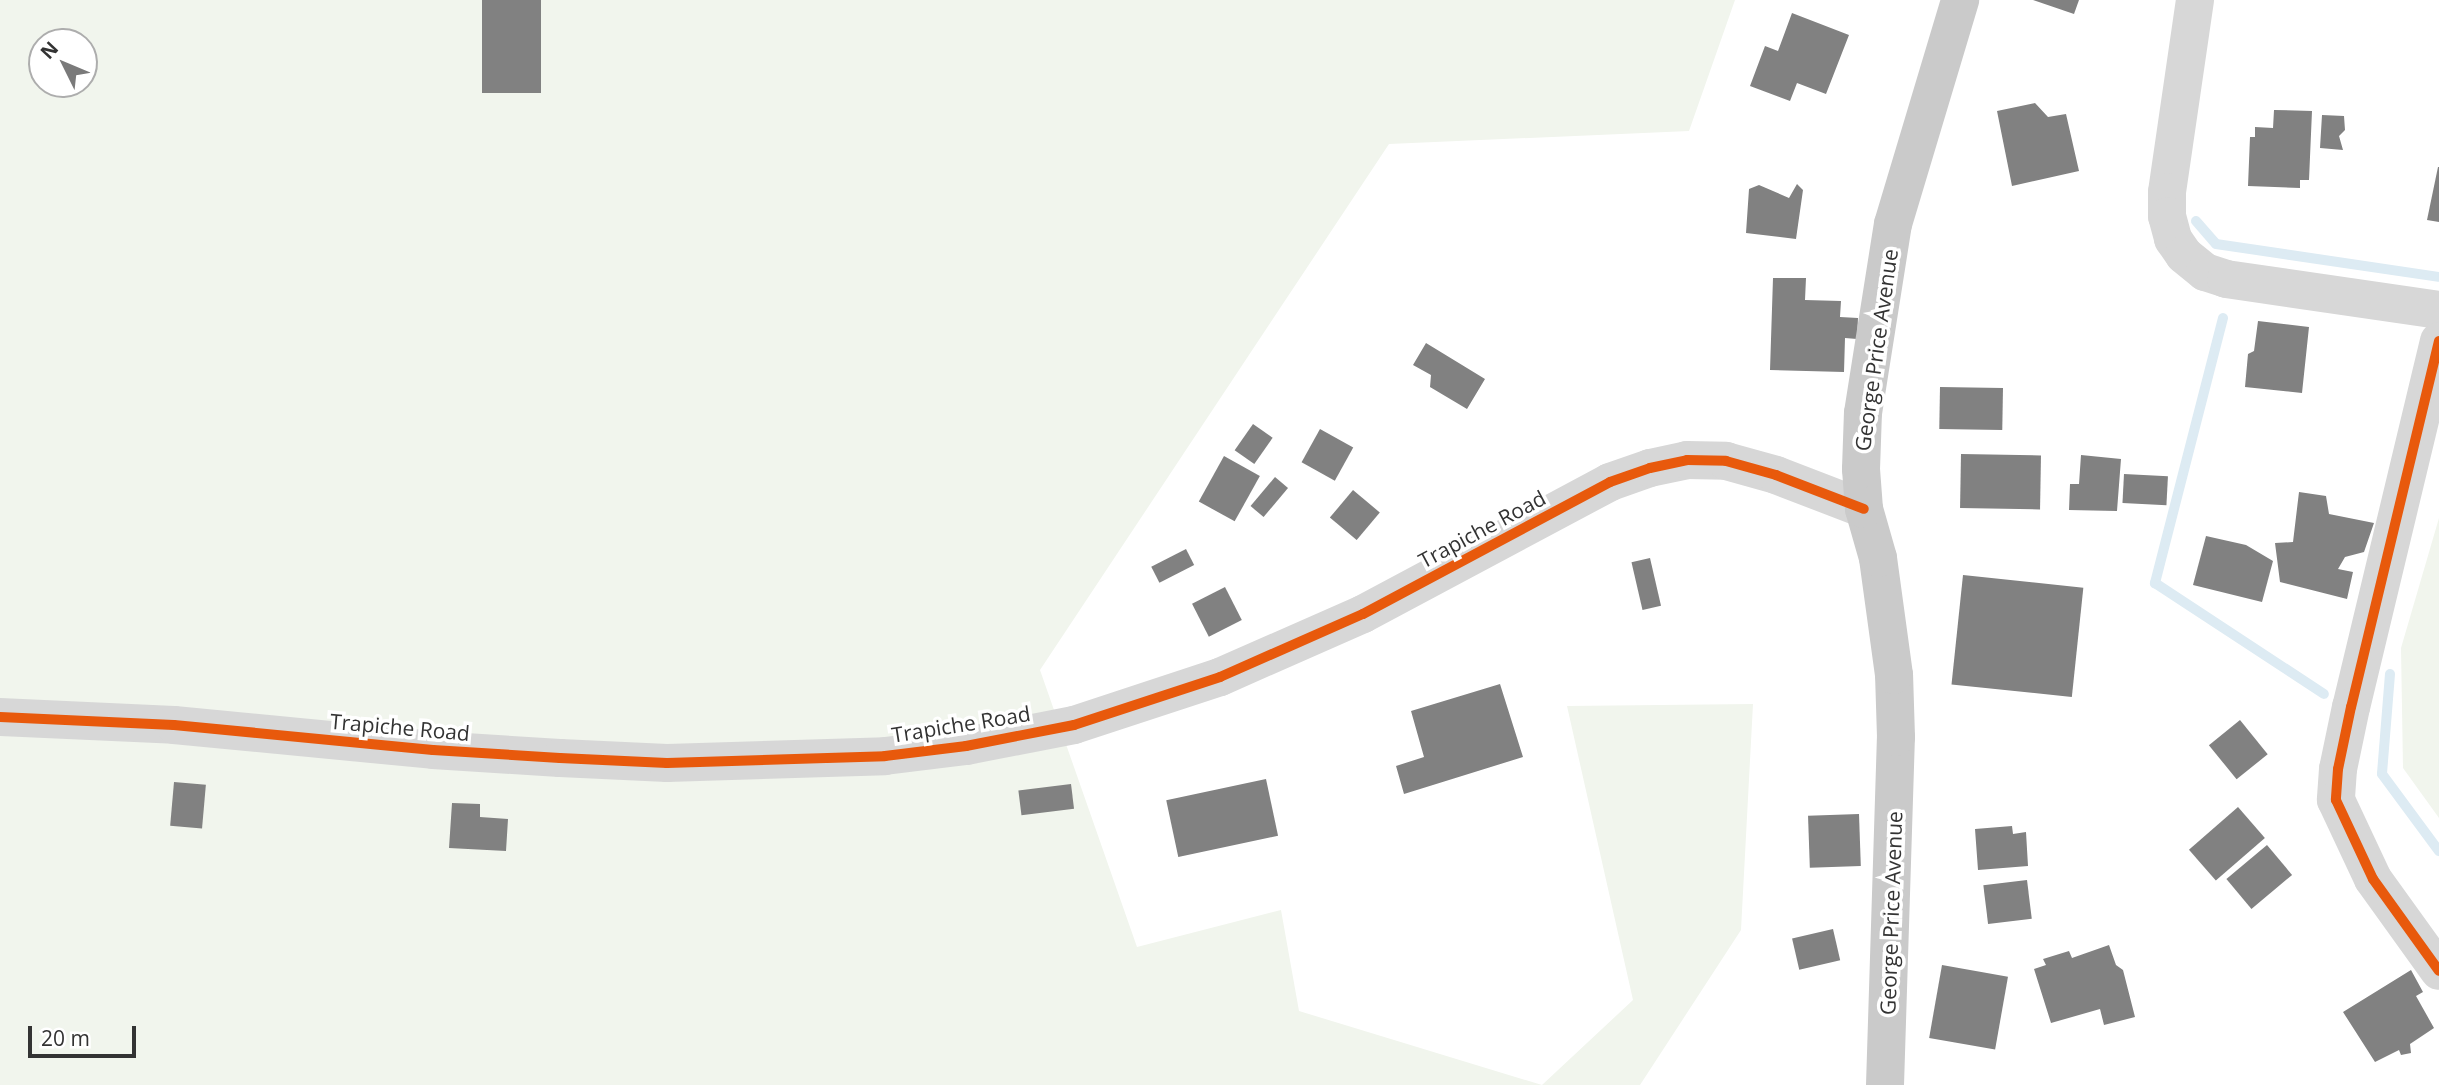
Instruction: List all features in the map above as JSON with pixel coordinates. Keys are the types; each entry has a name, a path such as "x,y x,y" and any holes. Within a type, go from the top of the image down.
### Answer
{"main road":[{"name":"George Price Avenue","path":"1885,1085 1896,737 1894,675 1883,584 1864,509 1860,469 1863,413 1893,223 1960,0"}],"street":[{"path":"2195,0 2167,192 2167,216 2173,239 2184,256 2205,272 2226,279 2439,310"},
{"path":"2439,341 2343,744 2336,800 2373,879 2439,971"},
{"name":"Trapiche Road","path":"0,717 174,725 433,750 667,763 885,756 966,746 1074,724 1220,677 1363,614 1610,482 1650,468 1687,460 1726,461 1776,475 1864,509"}],"shaded area":[{"path":"0,0 1735,0 1689,131 1389,144 1040,670 1137,947 1281,910 1299,1011 1542,1085 0,1085"},
{"path":"2439,518 2439,818 2403,768 2401,648"},
{"path":"1753,704 1741,930 1640,1085 1542,1085 1633,1000 1567,706"}],"building":[{"path":"482,0 541,0 541,93 482,93"},
{"path":"2033,0 2079,0 2074,14"},
{"path":"1792,13 1849,35 1826,94 1797,83 1790,101 1750,86 1765,46 1778,51"},
{"path":"2035,103 2048,117 2066,114 2079,171 2012,186 1997,111"},
{"path":"2274,110 2312,111 2309,180 2300,180 2300,188 2248,186 2250,137 2255,137 2255,127 2273,128"},
{"path":"2322,115 2344,116 2345,130 2339,136 2343,150 2320,148"},
{"path":"2439,167 2439,222 2427,220"},
{"path":"1797,184 1803,190 1796,239 1746,233 1749,189 1759,185 1789,198"},
{"path":"1773,278 1806,278 1805,300 1841,301 1840,317 1858,318 1857,339 1845,338 1844,372 1770,370"},
{"path":"2258,321 2309,327 2302,393 2245,387 2248,354 2254,351"},
{"path":"1426,343 1485,379 1467,409 1430,387 1431,375 1413,365"},
{"path":"1940,387 2003,388 2002,430 1939,429"},
{"path":"1253,424 1273,438 1254,464 1235,450"},
{"path":"1320,429 1353,447 1335,481 1302,462"},
{"path":"1961,454 2041,455 2040,509 1960,508"},
{"path":"2081,455 2121,459 2117,511 2069,510 2070,484 2079,484"},
{"path":"1224,456 1260,476 1235,521 1199,501"},
{"path":"2124,474 2168,476 2166,505 2122,503"},
{"path":"1275,477 1288,488 1264,517 1251,506"},
{"path":"1353,490 1380,512 1357,540 1330,518"},
{"path":"2299,492 2326,496 2329,514 2374,523 2364,552 2345,557 2338,569 2353,572 2347,599 2280,582 2275,543 2293,542"},
{"path":"2206,536 2246,545 2273,561 2262,602 2193,585"},
{"path":"1186,549 1194,565 1159,583 1151,567"},
{"path":"1650,558 1661,606 1643,610 1631,562"},
{"path":"1963,575 2083,588 2072,697 1952,684"},
{"path":"1225,587 1242,620 1209,637 1192,604"},
{"path":"1500,684 1523,757 1404,794 1396,766 1424,757 1411,711"},
{"path":"2240,720 2268,754 2237,779 2209,745"},
{"path":"1266,779 1278,836 1178,857 1166,800"},
{"path":"174,782 206,785 202,829 170,826"},
{"path":"1071,784 1074,809 1021,815 1018,790"},
{"path":"452,803 480,804 480,817 508,819 506,851 449,848"},
{"path":"2238,807 2265,838 2216,881 2189,850"},
{"path":"1859,814 1861,866 1810,868 1808,816"},
{"path":"2012,826 2013,834 2026,832 2028,866 1978,870 1975,829"},
{"path":"2267,845 2292,875 2251,909 2226,879"},
{"path":"2027,880 2032,919 1988,924 1983,885"},
{"path":"1833,929 1840,960 1799,970 1792,938"},
{"path":"2109,945 2116,965 2123,970 2135,1017 2104,1025 2100,1009 2051,1023 2034,969 2046,965 2043,959 2069,951 2072,958"},
{"path":"1942,965 2008,977 1995,1050 1929,1038"},
{"path":"2411,970 2423,992 2416,996 2434,1028 2410,1044 2411,1053 2401,1055 2399,1050 2375,1062 2343,1012"}],"waterway":[{"path":"2196,221 2216,244 2439,277"},
{"path":"2223,318 2155,583 2324,694"},
{"path":"2390,674 2382,774 2439,851"}],"cycle path":[{"path":"2439,341 2351,707 2338,769 2336,800 2373,879 2439,971"},
{"path":"0,717 174,725 433,750 667,763 885,756 966,746 1074,725 1220,677 1363,614 1610,482 1650,468 1687,460 1726,461 1776,475 1864,509"}]}
